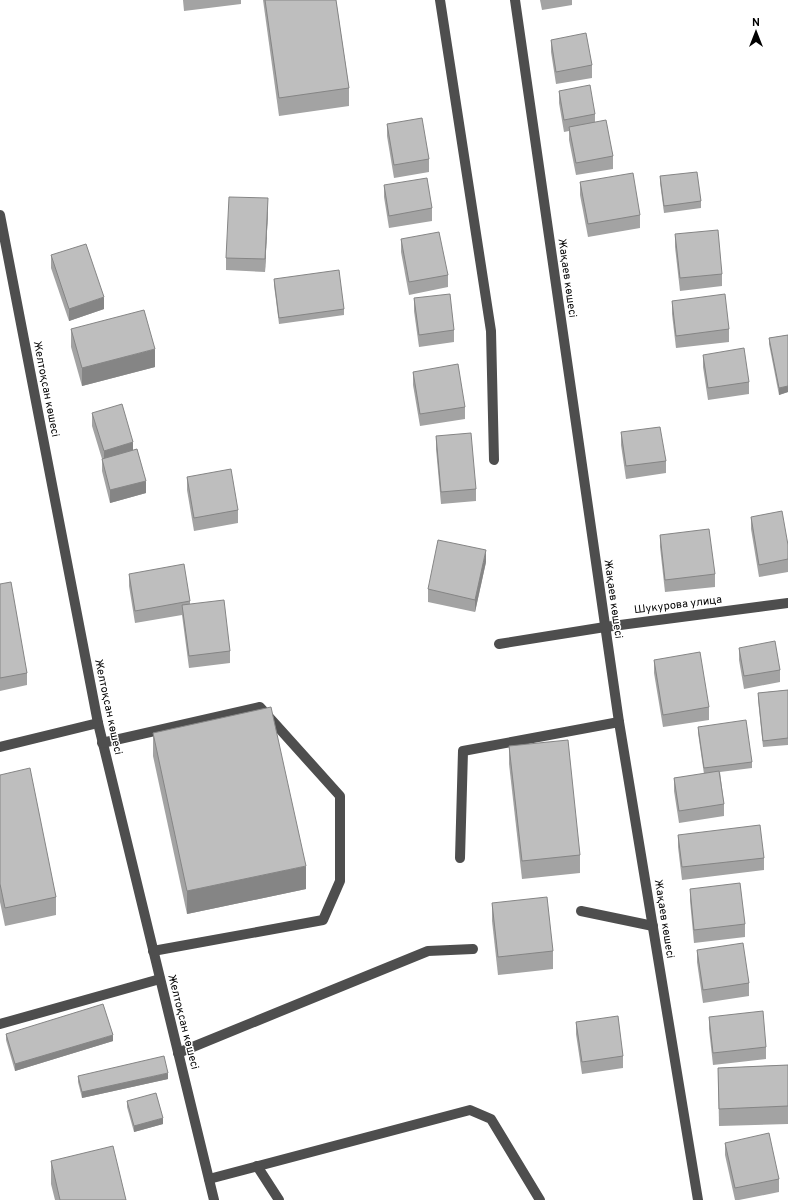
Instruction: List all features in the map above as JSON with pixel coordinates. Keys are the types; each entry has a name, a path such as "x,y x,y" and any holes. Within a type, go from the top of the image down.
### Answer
{"street":[{"path":"440,0 491,331 494,460"},
{"name":"Жақаев көшесі","path":"515,0 619,722 698,1200"},
{"name":"Желтоқсан көшесі","path":"0,215 102,743 214,1200"},
{"name":"Шукурова улица","path":"499,644 605,627 788,603"},
{"path":"102,743 260,707 340,796 340,881 323,920 153,951"},
{"path":"460,858 463,751 619,722"},
{"path":"0,747 98,723"},
{"path":"581,911 653,926"},
{"path":"178,1053 428,951 473,949"},
{"path":"0,1024 160,979"},
{"path":"209,1179 470,1110 491,1119 540,1200"},
{"path":"257,1166 279,1200"}],"building":[{"path":"265,0 336,0 349,88 279,98"},
{"path":"586,33 592,65 556,72 551,40"},
{"path":"590,85 595,114 564,120 559,91"},
{"path":"422,118 429,159 394,165 387,124"},
{"path":"606,120 613,156 576,163 569,127"},
{"path":"697,172 701,201 664,206 660,176"},
{"path":"633,173 640,215 588,224 580,182"},
{"path":"427,178 432,208 389,216 384,185"},
{"path":"229,197 268,198 265,259 226,258"},
{"path":"718,230 722,274 680,278 675,234"},
{"path":"439,232 448,275 409,282 401,239"},
{"path":"86,244 104,297 69,309 51,255"},
{"path":"339,270 344,309 279,318 274,279"},
{"path":"450,294 454,330 419,335 414,298"},
{"path":"725,294 729,329 676,336 672,301"},
{"path":"144,310 155,349 82,368 71,329"},
{"path":"788,335 788,386 779,388 769,338"},
{"path":"744,348 749,382 708,388 703,355"},
{"path":"458,364 465,407 420,414 413,372"},
{"path":"122,404 133,442 104,451 92,413"},
{"path":"660,427 666,461 626,466 621,432"},
{"path":"471,433 476,489 441,492 436,436"},
{"path":"137,449 146,481 110,490 102,459"},
{"path":"231,469 238,510 194,518 187,477"},
{"path":"782,511 788,545 788,559 759,565 751,517"},
{"path":"709,529 715,574 665,580 660,535"},
{"path":"438,540 486,550 475,600 428,589"},
{"path":"184,564 190,601 135,611 129,574"},
{"path":"11,582 27,673 0,678 0,584"},
{"path":"224,600 230,651 189,656 182,605"},
{"path":"775,641 780,670 744,676 739,648"},
{"path":"700,652 709,707 663,715 654,660"},
{"path":"788,690 788,738 763,741 758,693"},
{"path":"271,707 306,866 187,891 153,733"},
{"path":"746,720 752,762 704,768 698,727"},
{"path":"568,740 580,855 522,861 509,746"},
{"path":"30,768 56,897 5,908 0,884 0,775"},
{"path":"719,771 724,804 679,811 674,778"},
{"path":"760,825 764,858 682,867 678,835"},
{"path":"740,883 745,924 694,930 690,889"},
{"path":"547,897 553,951 498,957 492,903"},
{"path":"743,943 749,983 703,990 697,950"},
{"path":"103,1004 113,1035 15,1064 6,1034"},
{"path":"763,1011 766,1047 713,1053 709,1017"},
{"path":"618,1016 623,1056 582,1062 576,1022"},
{"path":"164,1056 168,1073 82,1092 78,1076"},
{"path":"788,1065 788,1106 719,1109 718,1068"},
{"path":"156,1093 163,1118 134,1126 127,1101"},
{"path":"769,1133 779,1179 735,1188 725,1143"},
{"path":"113,1146 126,1200 60,1200 51,1161"}]}
